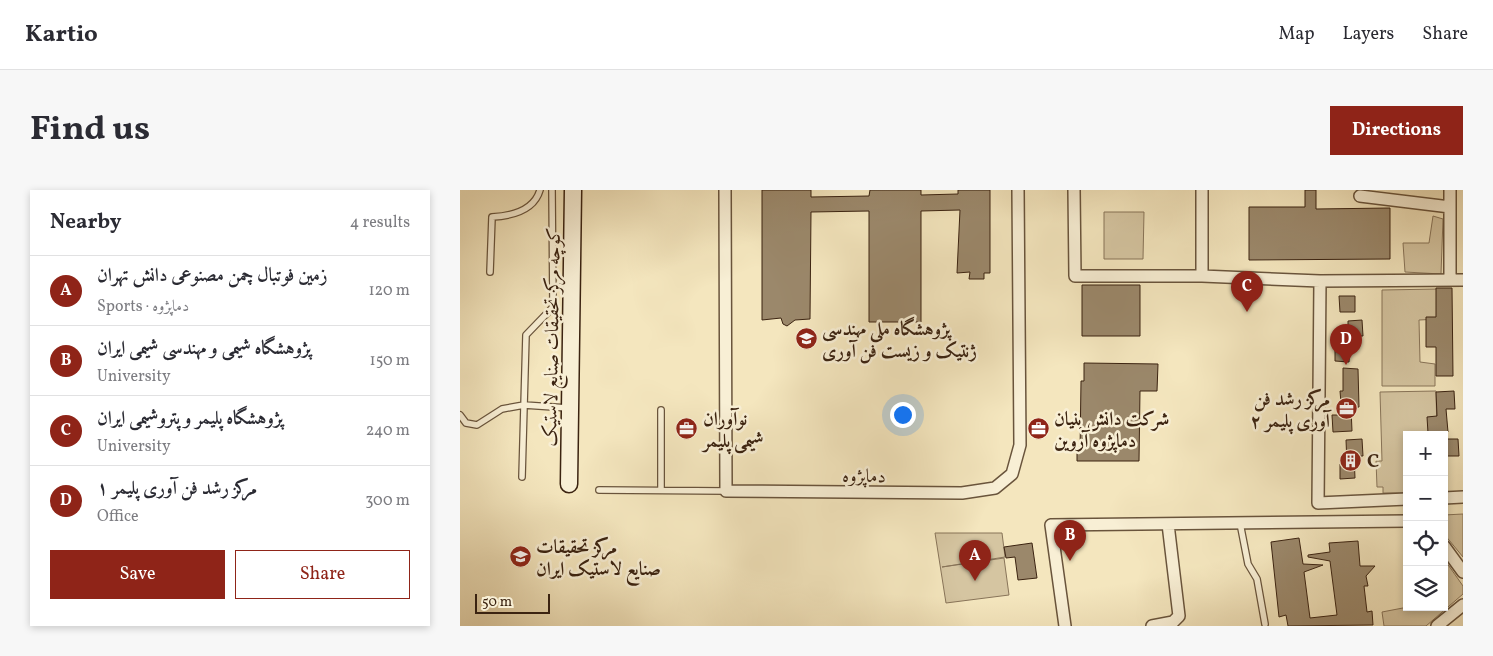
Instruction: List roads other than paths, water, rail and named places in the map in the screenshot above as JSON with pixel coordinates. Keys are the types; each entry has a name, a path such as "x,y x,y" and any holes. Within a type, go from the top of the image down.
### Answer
{"street":[{"name":"کوچه مرکز تحقیقات صنایع لاستیک","path":"569,484 573,190"},
{"path":"725,190 726,491"},
{"name":"دماپژوه","path":"726,491 962,493 995,488 1012,474 1020,444 1018,190"},
{"path":"1074,190 1075,276 1202,276 1320,281 1463,280"},
{"path":"1202,190 1202,276"},
{"path":"1450,190 1450,280"},
{"path":"1360,196 1450,207"},
{"path":"1320,281 1318,503 1403,499"},
{"path":"1448,498 1463,497"},
{"path":"1065,626 1052,525 1403,521"},
{"path":"1152,626 1174,622 1179,616 1168,524"},
{"path":"1448,551 1463,572"},
{"path":"1442,624 1463,605"}],"lane":[{"path":"490,272 492,217 510,216 528,208 540,190"},
{"path":"522,476 526,335 553,307 552,190"},
{"path":"460,415 466,423 476,425 502,409 524,405 570,408"},
{"path":"661,410 661,490"},
{"path":"599,490 726,491"},
{"path":"1240,523 1248,564 1257,579 1265,624"}],"place":[{"name":"پژوهشگاه پلیمر و پتروشیمی ایران","path":"1247,312"},
{"name":"پژوهشگاه ملی مهندسی ژنتیک و زیست فن آوری","path":"806,339"},
{"name":"۱ مرکز رشد فن آوری پلیمر","path":"1346,365"},
{"name":"مرکز رشد فن آوری پلیمر ۲","path":"1346,409"},
{"name":"نوآوران شیمی پلیمر","path":"687,429"},
{"name":"شرکت دانش بنیان دماپژوه آروین","path":"1038,429"},
{"name":"C","path":"1351,460"},
{"name":"مرکز تحقیقات صنایع لاستیک ایران","path":"520,557"},
{"name":"پژوهشگاه شیمی و مهندسی شیمی ایران","path":"1070,561"},
{"name":"زمین فوتبال چمن مصنوعی دانش تهران","path":"975,581"}]}
